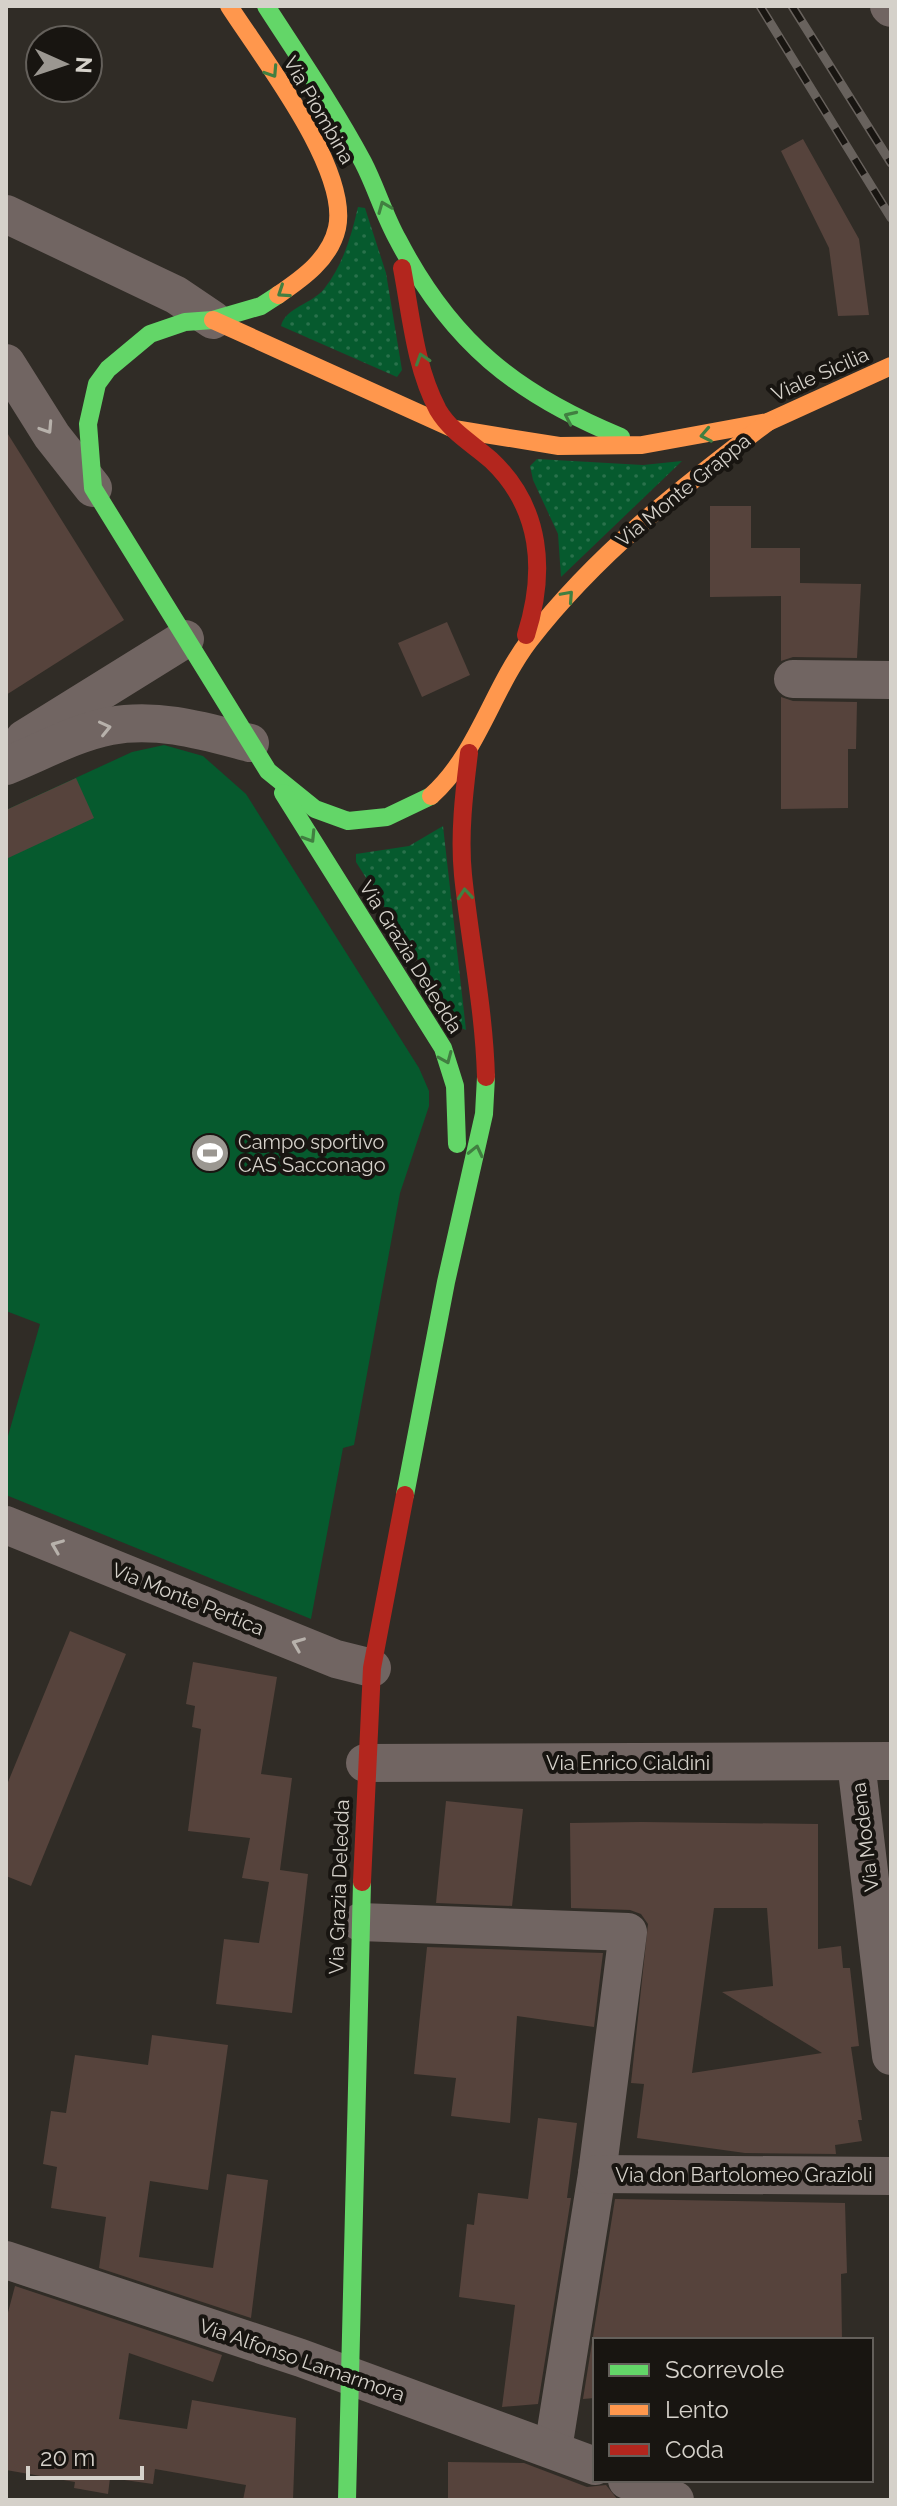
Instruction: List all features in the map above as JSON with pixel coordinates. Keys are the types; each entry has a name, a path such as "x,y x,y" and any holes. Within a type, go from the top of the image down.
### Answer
{"main road":[{"name":"Via Piombina","path":"213,320 261,306 306,276 325,255 337,229 339,207 334,178 298,112 229,6"},
{"name":"Via Piombina","path":"266,6 349,135 396,237 446,321 493,369 556,411 642,445"},
{"name":"Via Piombina","path":"396,237 416,343 439,412 454,429"},
{"name":"Via Monte Grappa","path":"213,320 454,429 559,446 642,445 768,422"},
{"path":"93,488 88,424 97,384 108,369 150,334 185,322 213,320"},
{"name":"Viale Sicilia","path":"768,422 891,366"},
{"name":"Via Monte Grappa","path":"518,656 623,535 768,422"},
{"name":"Via Monte Grappa","path":"93,488 259,757 305,805 320,814 369,820 412,808 435,790 469,753 488,708 518,656 540,593 539,543 527,510 509,480 454,429"},
{"name":"Via Grazia Deledda","path":"347,2500 360,1922 365,1763 372,1668 446,1282 484,1114 484,1021 463,873 463,800 469,753"},
{"name":"Via Grazia Deledda","path":"259,757 432,1030 451,1067 458,1133 446,1282"}],"street":[{"path":"6,214 176,295 213,320"},
{"path":"6,363 52,436 93,488"},
{"path":"6,750 185,639"},
{"path":"793,679 891,680"},
{"name":"Via Monte Grappa","path":"6,766 88,732 127,723 168,724 259,757"},
{"name":"Via Monte Pertica","path":"6,1525 336,1659 372,1668"},
{"name":"Via Enrico Cialdini","path":"365,1763 874,1762"},
{"name":"Via Modena","path":"874,1762 891,2056"},
{"name":"Via don Bartolomeo Grazioli","path":"360,1922 628,1932 597,2174 553,2449"},
{"name":"Via don Bartolomeo Grazioli","path":"597,2174 891,2176"},
{"name":"Via Alfonso Lamarmora","path":"6,2260 349,2375 593,2465"},
{"path":"632,2482 675,2500"}],"green space":[{"path":"358,207 365,208 386,273 402,370 397,377 281,326 288,314 319,294 331,280 346,250"},
{"path":"537,459 643,465 682,461 561,577 558,534 533,480 530,466"},
{"name":"Campo sportivo CAS Sacconago","path":"164,745 203,756 246,794 419,1068 429,1091 429,1106 400,1193 354,1445 343,1448 311,1619 6,1495 6,1443 40,1324 6,1311 6,810 132,752"},
{"path":"443,826 466,1030 461,1028 356,862 356,854 409,846"}],"building":[{"path":"803,139 859,239 869,315 838,316 829,248 781,151"},
{"path":"6,431 124,620 6,695"},
{"path":"710,506 751,506 751,548 800,548 800,583 861,584 857,658 793,657 781,661 781,596 710,597"},
{"path":"447,622 470,675 422,697 398,643"},
{"path":"781,697 793,701 857,702 856,749 848,749 848,808 781,809"},
{"path":"76,778 94,818 6,859 6,810"},
{"path":"70,1631 126,1654 31,1886 6,1876 6,1787"},
{"path":"193,1662 277,1677 261,1774 292,1778 280,1870 308,1874 292,2013 216,2004 224,1939 259,1943 269,1882 242,1878 250,1838 188,1831 201,1729 192,1727 195,1706 186,1704"},
{"path":"446,1801 523,1809 512,1906 436,1903"},
{"path":"570,1823 818,1824 818,1949 841,1946 843,1968 850,1968 859,2046 851,2047 862,2120 858,2120 862,2141 835,2145 836,2154 745,2153 637,2138 644,2084 631,2083 648,1924 641,1914 630,1910 571,1908","holes":["714,1908 767,1908 773,1986 722,1992 822,2053 692,2073"]},
{"path":"427,1947 603,1953 594,2027 517,2016 510,2123 451,2116 456,2078 414,2074"},
{"path":"152,2035 228,2045 208,2190 150,2181 139,2257 213,2268 227,2174 268,2180 251,2318 99,2268 106,2217 51,2208 57,2167 43,2164 51,2111 66,2113 75,2055 148,2065"},
{"path":"538,2118 577,2123 567,2198 571,2198 538,2404 502,2407 515,2305 459,2297 467,2224 474,2225 478,2193 528,2199"},
{"path":"615,2199 845,2203 847,2273 841,2274 842,2338 593,2338 593,2398 583,2399"},
{"path":"15,2286 222,2355 213,2382 129,2353 119,2419 187,2429 192,2400 296,2418 293,2500 243,2500 246,2485 155,2469 153,2484 110,2478 108,2494 74,2488 75,2482 6,2470 6,2320"},
{"path":"448,2462 524,2463 587,2487 606,2485 618,2500 448,2500"}],"railway":[{"path":"760,6 891,218"},
{"path":"792,6 891,163"}],"traffic: fast":[{"path":"266,6 352,142 398,240 440,308 464,336 518,383 583,420 621,437"},
{"path":"278,295 261,306 213,320 185,322 150,334 108,369 97,384 88,424 93,488 268,771 315,809 348,821 387,817 431,796"},
{"path":"283,793 443,1048 455,1086 457,1144"},
{"path":"405,1495 446,1282 484,1114 486,1077"},
{"path":"347,2500 362,1882"}],"traffic: slow":[{"path":"229,6 281,83 317,145 330,175 337,204 337,228 328,249 306,275 278,295"},
{"path":"213,320 454,429 559,446 642,445 768,422 891,366"},
{"path":"431,796 461,761 529,641 582,579 641,524 768,422"}],"traffic: jam":[{"path":"402,268 419,359 438,410 508,479 530,520 537,565 536,588 526,635"},
{"path":"469,753 462,860 483,1026 486,1077"},
{"path":"362,1882 372,1668 405,1495"}],"place":[{"name":"Campo sportivo CAS Sacconago","path":"210,1153"}]}
